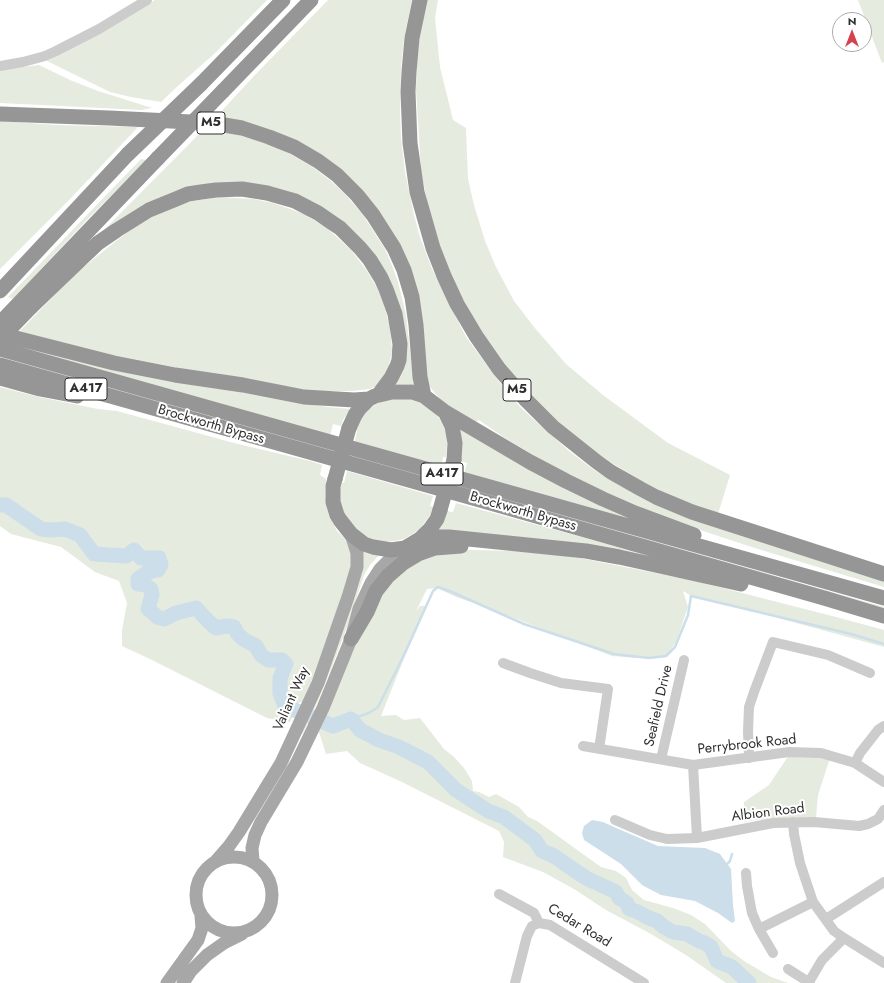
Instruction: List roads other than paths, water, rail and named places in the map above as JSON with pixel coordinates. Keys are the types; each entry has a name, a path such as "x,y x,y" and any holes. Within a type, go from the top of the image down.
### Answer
{"highway":[{"name":"M5","path":"0,291 128,154 202,84 283,0"},
{"name":"M5","path":"0,339 25,305 158,158 311,0"},
{"name":"M5","path":"420,0 412,44 408,92 410,143 417,192 429,235 444,276 457,304 476,336 504,374 526,400 553,427 611,472 641,489 671,504 698,514 884,574"},
{"name":"M5","path":"0,114 212,123 242,128 270,137 318,161 337,175 357,195 373,215 394,248 404,270 412,297 420,363 420,377 424,396"},
{"name":"M5","path":"0,323 25,305 98,244 149,210 188,194 201,192 242,189 267,193 295,201 318,213 340,228 370,260 386,289 398,327 400,344 399,360 389,381 374,397"},
{"path":"0,334 114,363 304,397 354,400 392,392 412,392 424,396 445,412 530,462 566,481 636,514 681,531 884,598"},
{"name":"Brockworth Bypass","path":"0,349 884,598"},
{"name":"Brockworth Bypass","path":"0,365 817,596 884,617"},
{"path":"0,378 40,389 172,414"},
{"path":"374,397 359,409 349,428 333,486 335,508 340,520 351,534 364,544 373,547 391,550 405,548 420,539 437,519 454,460 454,434 445,412"},
{"path":"420,539 449,536 586,551 756,587 884,617"},
{"path":"351,639 367,612 376,591 388,576 403,563 418,554 435,548 455,546 518,544"}],"main road":[{"name":"Valiant Way","path":"216,861 230,846 281,763 318,683 356,572 357,553 351,534"},
{"path":"253,861 252,848 255,835 311,735 351,639 359,609 371,583 380,569 390,559 405,548"},
{"path":"167,983 198,940 202,928 201,916 196,904 195,891 199,879 206,868 216,861 228,857 241,857 253,861 263,869 270,880 272,892 271,905 266,917 257,926 224,943 207,955 182,983"},
{"path":"201,916 209,925 221,931 233,934 246,932"}],"street":[{"path":"0,66 45,56 99,29 147,0"},
{"path":"749,758 749,707 773,642 828,655 870,673"},
{"name":"Seafield Drive","path":"661,759 684,660"},
{"path":"504,663 561,683 608,689 599,749"},
{"path":"855,763 860,753 878,730 884,726"},
{"name":"Perrybrook Road","path":"583,746 693,765 789,752 821,753 855,763 884,782"},
{"path":"693,765 697,838"},
{"name":"Albion Road","path":"615,820 650,835 667,839 697,838 773,824 793,822 814,822 859,826 868,824 878,819 884,810"},
{"path":"793,822 800,863 813,902 834,931 884,963"},
{"path":"746,873 752,913 759,929 773,953"},
{"path":"826,918 884,882"},
{"name":"Cedar Road","path":"499,894 534,914 539,923 550,925 644,983"},
{"path":"759,929 813,902"},
{"path":"515,983 527,936 532,926 539,923"},
{"path":"788,969 809,983 822,960 844,938"}],"water":[{"path":"592,820 603,822 658,846 705,848 720,854 731,869 735,921 732,923 718,913 695,901 661,895 642,885 621,864 584,840 582,833 584,826"}],"waterway":[{"path":"0,505 6,505 41,529 65,529 80,535 94,554 126,556 134,550 141,558 159,558 161,565 158,570 148,572 138,579 138,584 146,585 151,589 152,595 148,609 157,617 164,619 176,613 196,608 216,628 227,626 234,627 243,639 256,646 261,655 268,660 282,660 286,664 280,678 280,693 285,706 333,726 351,719 360,730 379,740 399,747 428,762 456,790 488,811 504,817 535,840 542,851 554,856 586,878 616,892 619,898 627,903 629,909 657,921 673,932 687,934 705,943 711,947 717,961 732,967 749,983"},
{"path":"351,719 369,713 378,707 404,655 433,591 438,587 524,624 614,654 649,658 666,656 675,647 688,615 691,596 851,634 884,644"},
{"path":"727,864 730,861 732,854"}]}
